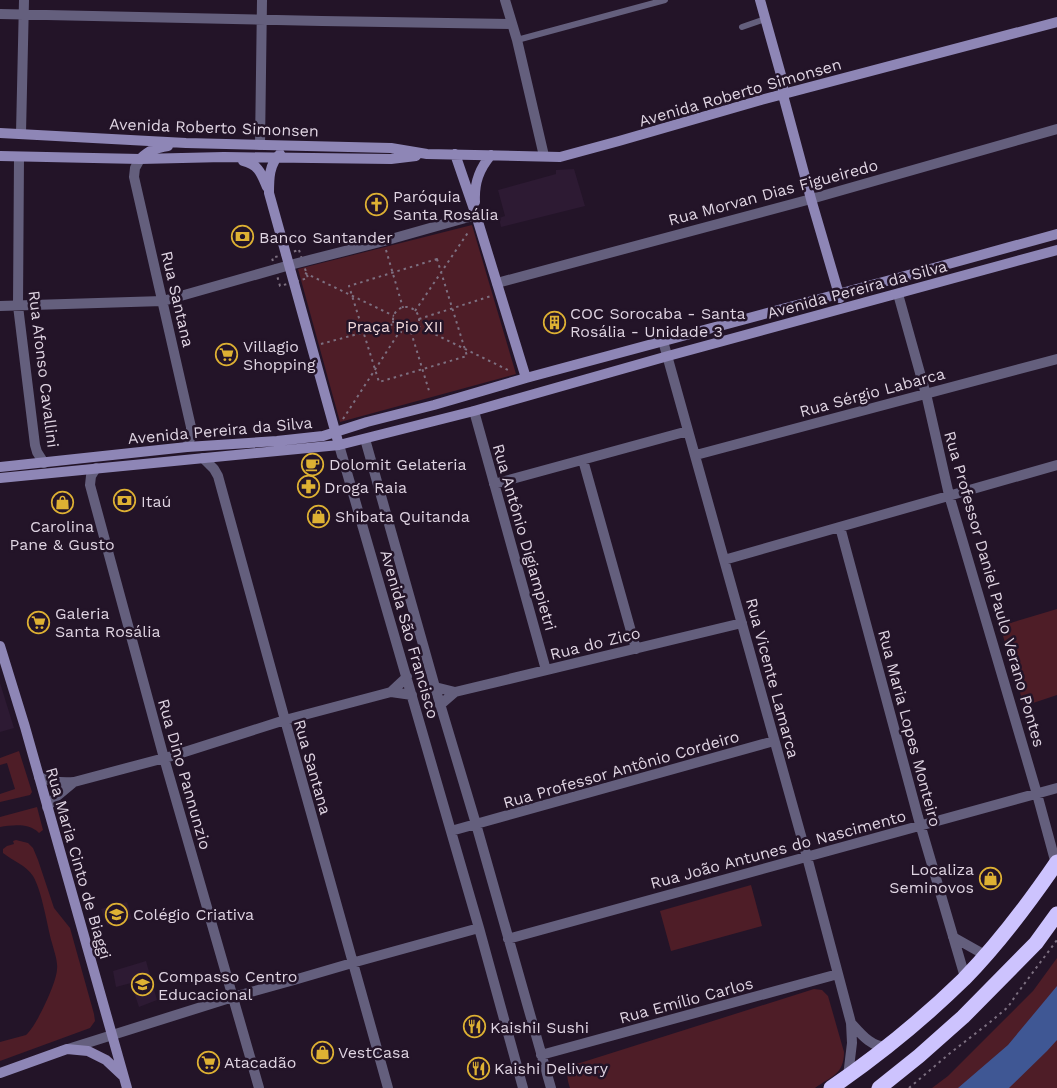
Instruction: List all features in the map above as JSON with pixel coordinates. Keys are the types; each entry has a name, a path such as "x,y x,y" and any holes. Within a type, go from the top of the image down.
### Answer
{"highway":[{"path":"831,1088 887,1047 941,1001 965,977 1010,926 1056,863"},
{"path":"879,1088 963,1017 1036,943 1057,914"}],"main road":[{"path":"760,0 783,82 783,95 810,198 838,294 845,307"},
{"name":"Avenida Roberto Simonsen","path":"0,156 140,159 224,157 391,159 427,154 455,154 560,157 619,142 715,113 1057,22"},
{"name":"Avenida Roberto Simonsen","path":"0,133 260,145 391,148 427,154"},
{"path":"140,159 153,148 186,142"},
{"path":"224,157 256,152 260,145"},
{"path":"269,193 269,176 279,154 286,152 352,153 382,148"},
{"path":"455,154 476,215 526,378 520,397"},
{"path":"476,215 475,186 479,172 491,155"},
{"path":"224,157 254,164 260,170 269,193 290,265 339,445"},
{"name":"Avenida Pereira da Silva","path":"0,467 188,447 323,436 335,431 526,378 1057,234"},
{"name":"Avenida Pereira da Silva","path":"0,478 339,445 474,411 1057,250"},
{"name":"Rua Maria Cinto de Biaggi","path":"0,646 127,1088"},
{"path":"0,1073 68,1049 88,1051 106,1060 123,1076"}],"street":[{"path":"21,134 24,0"},
{"path":"260,145 262,0"},
{"path":"505,0 517,40 544,156"},
{"path":"0,14 262,19 322,22 512,24"},
{"name":"Rua Morvan Dias Figueiredo","path":"497,282 1057,129"},
{"name":"Rua Afonso Cavallini","path":"19,157 18,306 35,445 37,452 44,462"},
{"name":"Rua Santana","path":"140,159 135,168 134,177 191,427 188,447"},
{"path":"0,306 163,301 476,215"},
{"name":"Rua Professor Daniel Paulo Verano Pontes","path":"898,294 926,394 949,495 1056,863"},
{"name":"Rua Vicente Lamarca","path":"664,341 851,1022 852,1043 848,1076"},
{"name":"Rua Sérgio Labarca","path":"696,455 1057,358"},
{"name":"Rua Antônio Digiampietri","path":"474,411 546,670"},
{"path":"494,484 688,431"},
{"name":"Avenida São Francisco","path":"365,439 551,1088"},
{"name":"Avenida São Francisco","path":"339,445 479,928 523,1088"},
{"name":"Rua Santana","path":"203,458 214,468 218,476 284,720 388,1088"},
{"path":"583,460 636,649"},
{"path":"724,560 1057,465"},
{"name":"Rua Dino Pannunzio","path":"96,468 91,476 90,485 164,758 259,1088"},
{"name":"Rua Maria Lopes Monteiro","path":"840,527 921,825 965,977"},
{"name":"Rua do Zico","path":"440,704 455,692 742,623"},
{"path":"391,692 407,678"},
{"name":"Rua do Zico","path":"435,687 455,692"},
{"path":"39,777 61,783 74,782 164,758 284,720 391,692 412,695"},
{"name":"Rua Professor Antônio Cordeiro","path":"476,824 774,742"},
{"path":"47,807 74,782"},
{"name":"Rua João Antunes do Nascimento","path":"508,939 1057,788"},
{"path":"451,831 476,824"},
{"path":"68,1049 233,997 479,928"},
{"path":"953,937 985,955"},
{"name":"Rua Emílio Carlos","path":"541,1055 838,974"},
{"name":"Rua Vicente Lamarca","path":"851,1022 865,1038 883,1047 887,1047"}],"lane":[{"path":"517,40 666,0"},
{"path":"742,27 765,18"}],"path":[{"path":"415,311 472,226 476,215"},
{"path":"384,241 403,308"},
{"path":"437,259 441,272 467,356 379,382 349,286 437,259"},
{"path":"290,265 394,316"},
{"path":"419,319 500,293"},
{"path":"403,308 415,311 419,319 418,326 407,333 400,331 394,324 394,316 403,308"},
{"path":"312,347 394,324"},
{"path":"418,326 526,378"},
{"path":"335,431 400,331"},
{"path":"411,332 434,405"},
{"path":"909,1088 1008,1007 1057,940"}],"shaded area":[{"path":"574,169 585,206 501,227 499,218 505,216 498,190 556,174 556,170"},
{"path":"0,683 14,728 0,732"},
{"name":"Colégio Criativa","path":"127,902 132,919 107,925 101,909"},
{"name":"Compasso Centro Educacional","path":"146,961 157,1000 139,1007 131,983 116,987 113,971"}],"green space":[{"name":"Praça Pio XII","path":"472,225 516,374 340,422 298,269"},
{"path":"1057,609 1057,695 1024,706 1000,626"},
{"path":"19,751 32,792 30,795 0,802 0,794 15,789 7,763 0,765 0,758"},
{"path":"37,807 43,830 39,833 26,826 0,827 0,817"},
{"path":"13,841 28,843 33,848 54,908 70,928 95,1021 90,1028 0,1061 0,1042 26,1035 30,1030 50,993 57,969 56,956 36,882 27,869 3,853 3,849 14,844"},
{"path":"751,885 762,926 671,951 660,911"},
{"path":"1057,958 1057,1088 932,1088 948,1076 1033,991"},
{"path":"814,989 822,990 828,996 844,1052 842,1065 836,1074 815,1088 570,1088 568,1072 573,1064"}],"water":[{"path":"1057,986 1057,1040 1047,1051 1009,1088 958,1088 1008,1045"}],"place":[{"name":"Paróquia Santa Rosália","path":"377,205"},
{"name":"Banco Santander","path":"243,237"},
{"name":"COC Sorocaba - Santa Rosália - Unidade 3","path":"554,322"},
{"name":"Villagio Shopping","path":"227,355"},
{"name":"Dolomit Gelateria","path":"313,464"},
{"name":"Droga Raia","path":"308,487"},
{"name":"Itaú","path":"125,501"},
{"name":"Carolina Pane & Gusto","path":"62,502"},
{"name":"Shibata Quitanda","path":"319,516"},
{"name":"Galeria Santa Rosália","path":"39,622"},
{"name":"Localiza Seminovos","path":"990,878"},
{"name":"Colégio Criativa","path":"117,914"},
{"name":"Compasso Centro Educacional","path":"142,985"},
{"name":"KaishiI Sushi","path":"474,1027"},
{"name":"VestCasa","path":"322,1052"},
{"name":"Atacadão","path":"208,1062"},
{"name":"Kaishi Delivery","path":"478,1068"}]}
